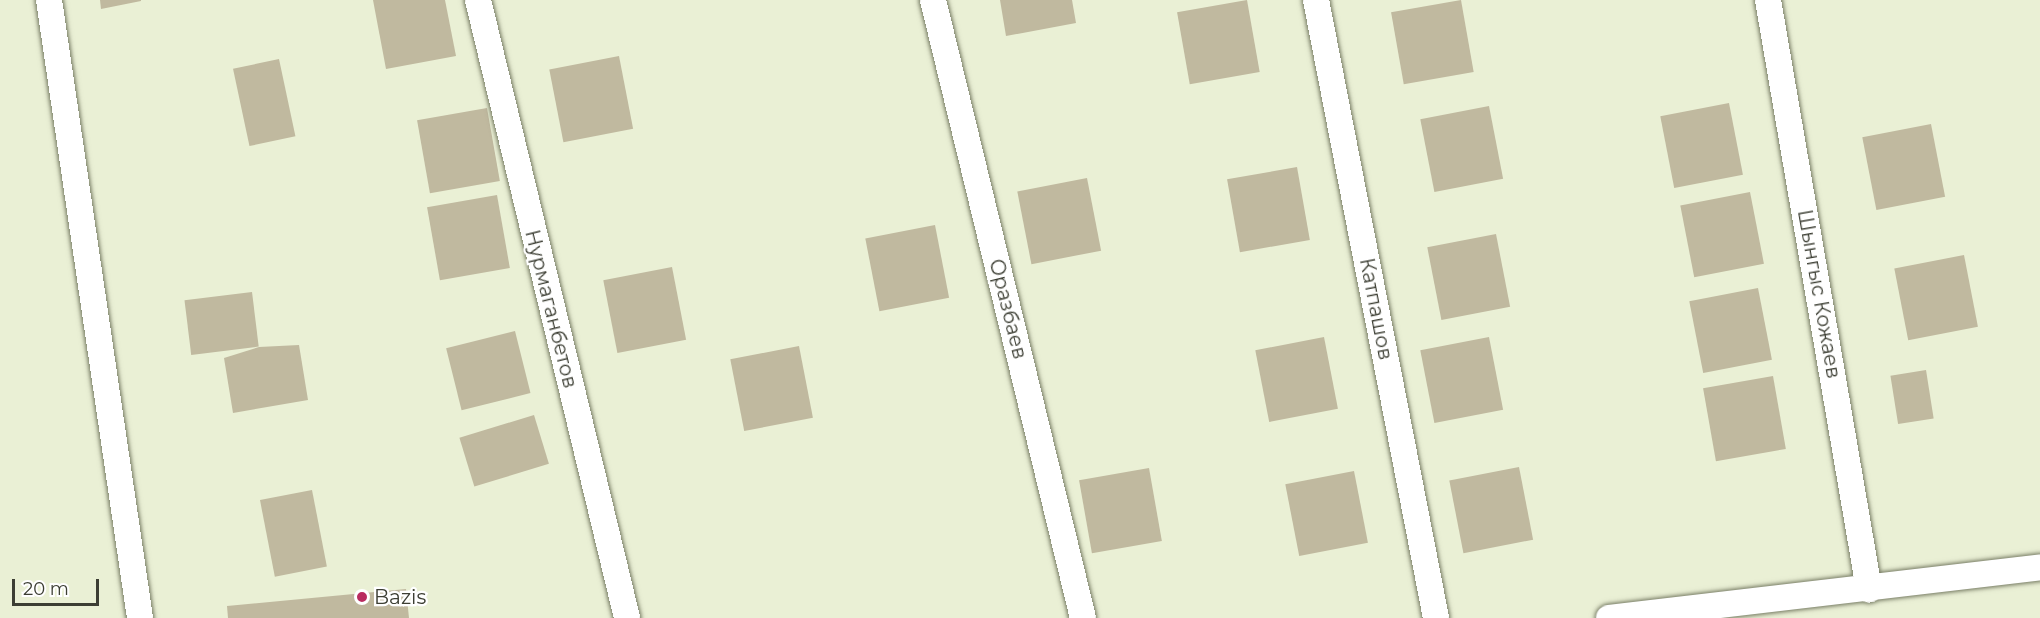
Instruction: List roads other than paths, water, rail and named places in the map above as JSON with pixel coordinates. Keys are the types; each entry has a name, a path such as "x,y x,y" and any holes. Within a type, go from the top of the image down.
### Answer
{"street":[{"path":"49,0 140,618"},
{"name":"Нурмаганбетов","path":"478,0 627,618"},
{"name":"Оразбаев","path":"933,0 1083,618"},
{"name":"Катпашов","path":"1316,0 1436,618"},
{"name":"Шынгыс Кожаев","path":"1768,0 1869,589"},
{"path":"1617,617 2040,567"}],"place":[{"name":"Bazis","path":"362,597"}]}
